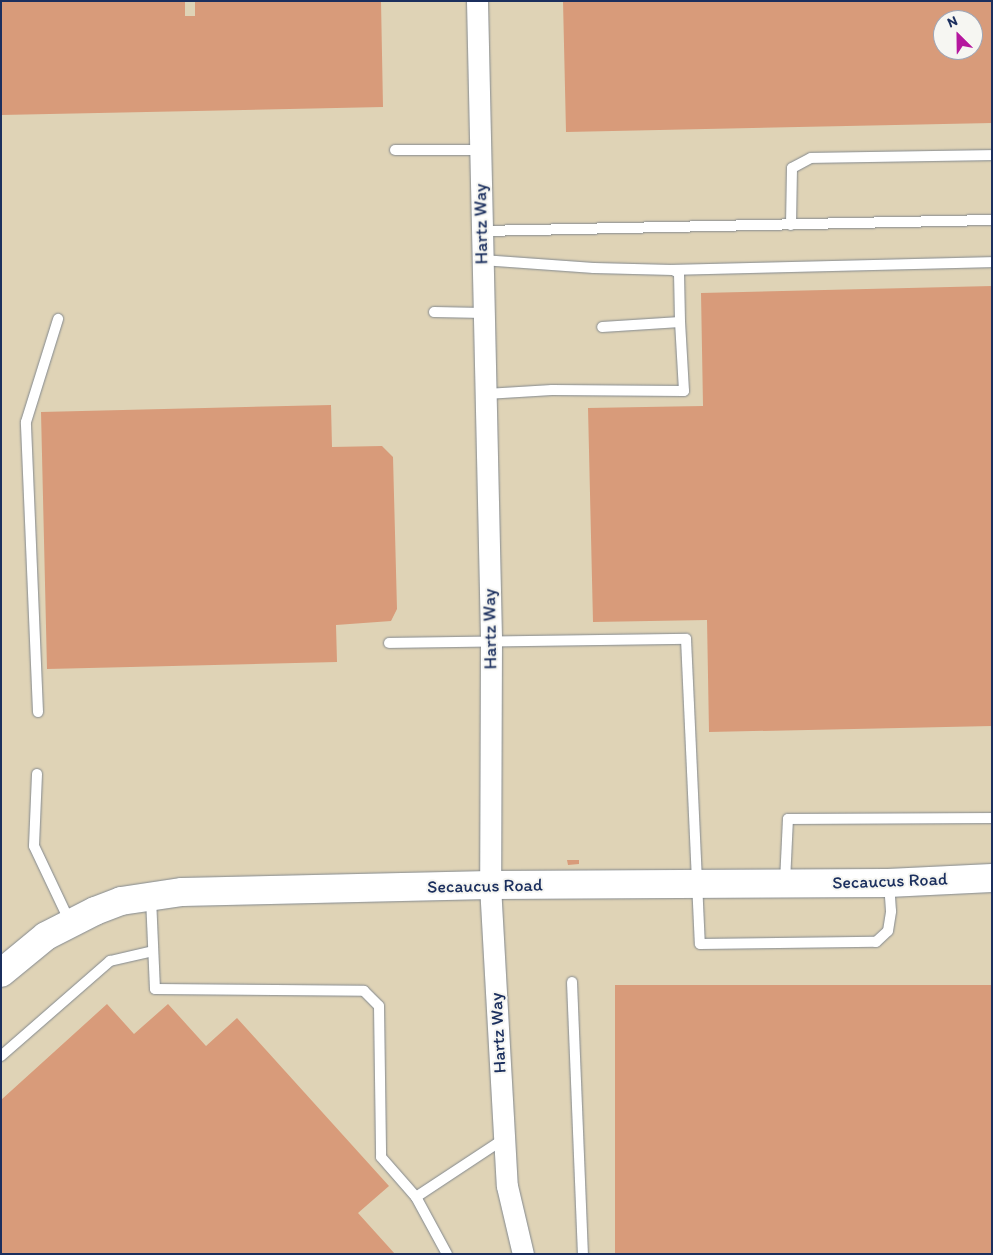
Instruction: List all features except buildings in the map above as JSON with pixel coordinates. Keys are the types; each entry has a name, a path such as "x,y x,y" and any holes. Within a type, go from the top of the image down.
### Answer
{"main road":[{"name":"Secaucus Road","path":"2,972 31,947 70,922 121,902 150,896 214,891 490,885 888,883 992,878"}],"street":[{"name":"Hartz Way","path":"477,1 491,640 490,885 507,1186 523,1254"}],"lane":[{"path":"395,150 480,150"},
{"path":"791,225 792,168 811,158 992,155"},
{"path":"482,231 992,220"},
{"path":"482,260 594,268 674,270 992,262"},
{"path":"486,394 552,390 684,391 679,273 674,270"},
{"path":"434,312 484,313"},
{"path":"38,712 26,422 58,319"},
{"path":"602,327 680,322"},
{"path":"390,643 491,640 686,639 700,944 876,942 888,931 891,911 888,883"},
{"path":"37,774 34,846 70,922"},
{"path":"785,883 788,819 992,818"},
{"path":"150,896 155,989 364,991 379,1006 381,1157 416,1197 447,1254"},
{"path":"1,1056 110,961 153,951"},
{"path":"572,982 583,1254"},
{"path":"416,1197 504,1139"}],"shaded area":[{"path":"1,1 992,1 992,1254 1,1254"}]}
